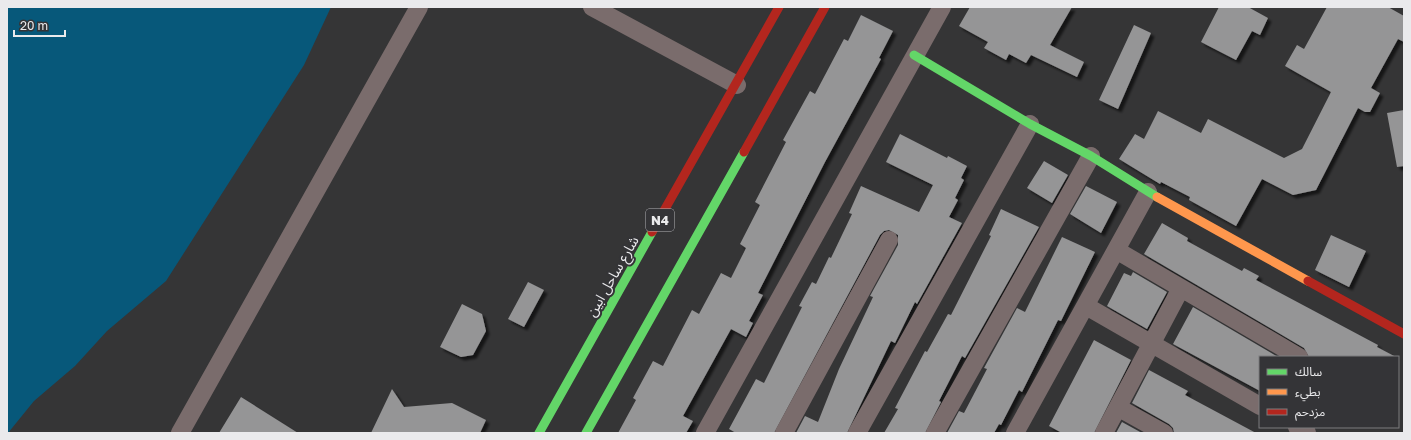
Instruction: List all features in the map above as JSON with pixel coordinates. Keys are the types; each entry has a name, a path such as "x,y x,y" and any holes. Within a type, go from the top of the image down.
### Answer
{"main road":[{"name":"شارع ساحل ابين","path":"539,433 780,7"},
{"path":"586,433 825,7"},
{"path":"914,55 1030,124 1091,156 1148,192 1404,334"}],"street":[{"path":"180,433 419,7"},
{"path":"592,7 737,85"},
{"path":"705,433 942,7"},
{"path":"857,433 1030,124"},
{"path":"935,433 1091,156"},
{"path":"1020,431 1148,192"},
{"path":"784,433 890,240"},
{"path":"1116,250 1297,356"},
{"path":"1104,433 1119,408 1150,343 1181,288"},
{"path":"1086,306 1259,405"},
{"path":"1119,408 1164,433"}],"water":[{"path":"7,7 331,7 304,65 166,281 107,331 75,366 34,401 8,433"}],"building":[{"path":"970,7 1072,7 1050,45 1084,62 1077,77 1031,55 1026,63 1009,54 1006,60 984,48 988,42 959,26"},
{"path":"1219,7 1248,7 1268,18 1260,35 1252,31 1236,60 1201,42"},
{"path":"1327,7 1388,7 1404,16 1404,42 1398,39 1371,88 1380,93 1370,112 1365,112 1358,108 1316,190 1293,195 1262,179 1236,226 1189,200 1190,197 1161,182 1160,184 1119,159 1135,134 1144,139 1158,111 1201,133 1208,119 1284,158 1302,149 1331,92 1285,66 1297,45 1304,49"},
{"path":"861,15 893,31 879,58 881,59 825,162 758,293 763,295 749,321 753,323 746,337 731,329 683,416 693,421 686,433 618,433 636,400 633,398 653,361 663,366 692,310 699,314 721,273 731,278 746,248 740,244 760,205 755,202 786,142 783,140 810,91 815,94 844,39 848,41"},
{"path":"1134,25 1151,33 1118,109 1099,100"},
{"path":"1404,110 1404,166 1397,167 1387,113"},
{"path":"900,134 947,158 948,156 967,166 961,178 964,180 955,198 958,200 949,217 962,223 917,304 915,302 895,343 891,341 847,433 796,433 805,416 818,422 839,369 873,297 870,296 898,245 898,235 889,230 884,231 880,235 774,433 736,433 729,429 756,379 764,383 802,307 799,306 812,282 816,284 829,257 831,258 852,214 849,213 861,186 919,212 933,185 886,162"},
{"path":"1044,161 1068,175 1052,203 1027,188"},
{"path":"1086,186 1117,202 1101,233 1070,214"},
{"path":"1001,209 1039,227 965,358 962,356 939,401 941,402 925,433 884,433 898,409 895,408 925,351 927,352 948,314 951,315 991,236 989,235"},
{"path":"1162,223 1188,238 1187,241 1242,271 1244,268 1259,276 1256,280 1378,345 1377,347 1394,356 1308,356 1304,348 1144,254"},
{"path":"1331,235 1366,251 1349,287 1315,270"},
{"path":"1062,237 1095,252 1061,321 1058,320 1022,392 1019,390 1001,425 999,424 994,433 947,433 959,411 964,413 987,369 984,368 1017,308 1025,312"},
{"path":"1133,272 1167,292 1147,329 1107,306 1124,273 1131,276"},
{"path":"528,282 544,290 524,327 508,319"},
{"path":"462,304 482,314 486,331 473,355 461,357 440,347"},
{"path":"1193,307 1276,356 1259,356 1259,390 1173,344"},
{"path":"1094,340 1131,360 1094,433 1062,433 1049,426"},
{"path":"1149,370 1188,391 1185,395 1256,433 1174,433 1173,428 1169,424 1132,403"},
{"path":"392,389 404,407 452,403 486,420 480,433 371,433"},
{"path":"241,397 298,433 219,433"},
{"path":"1122,422 1142,433 1116,433"}],"traffic: fast":[{"path":"914,55 1030,124 1091,156 1157,197"},
{"path":"586,433 744,152"},
{"path":"539,433 652,232"}],"traffic: slow":[{"path":"1157,197 1308,281"}],"traffic: jam":[{"path":"652,232 779,7"},
{"path":"744,152 825,7"},
{"path":"1308,281 1404,334"}]}
